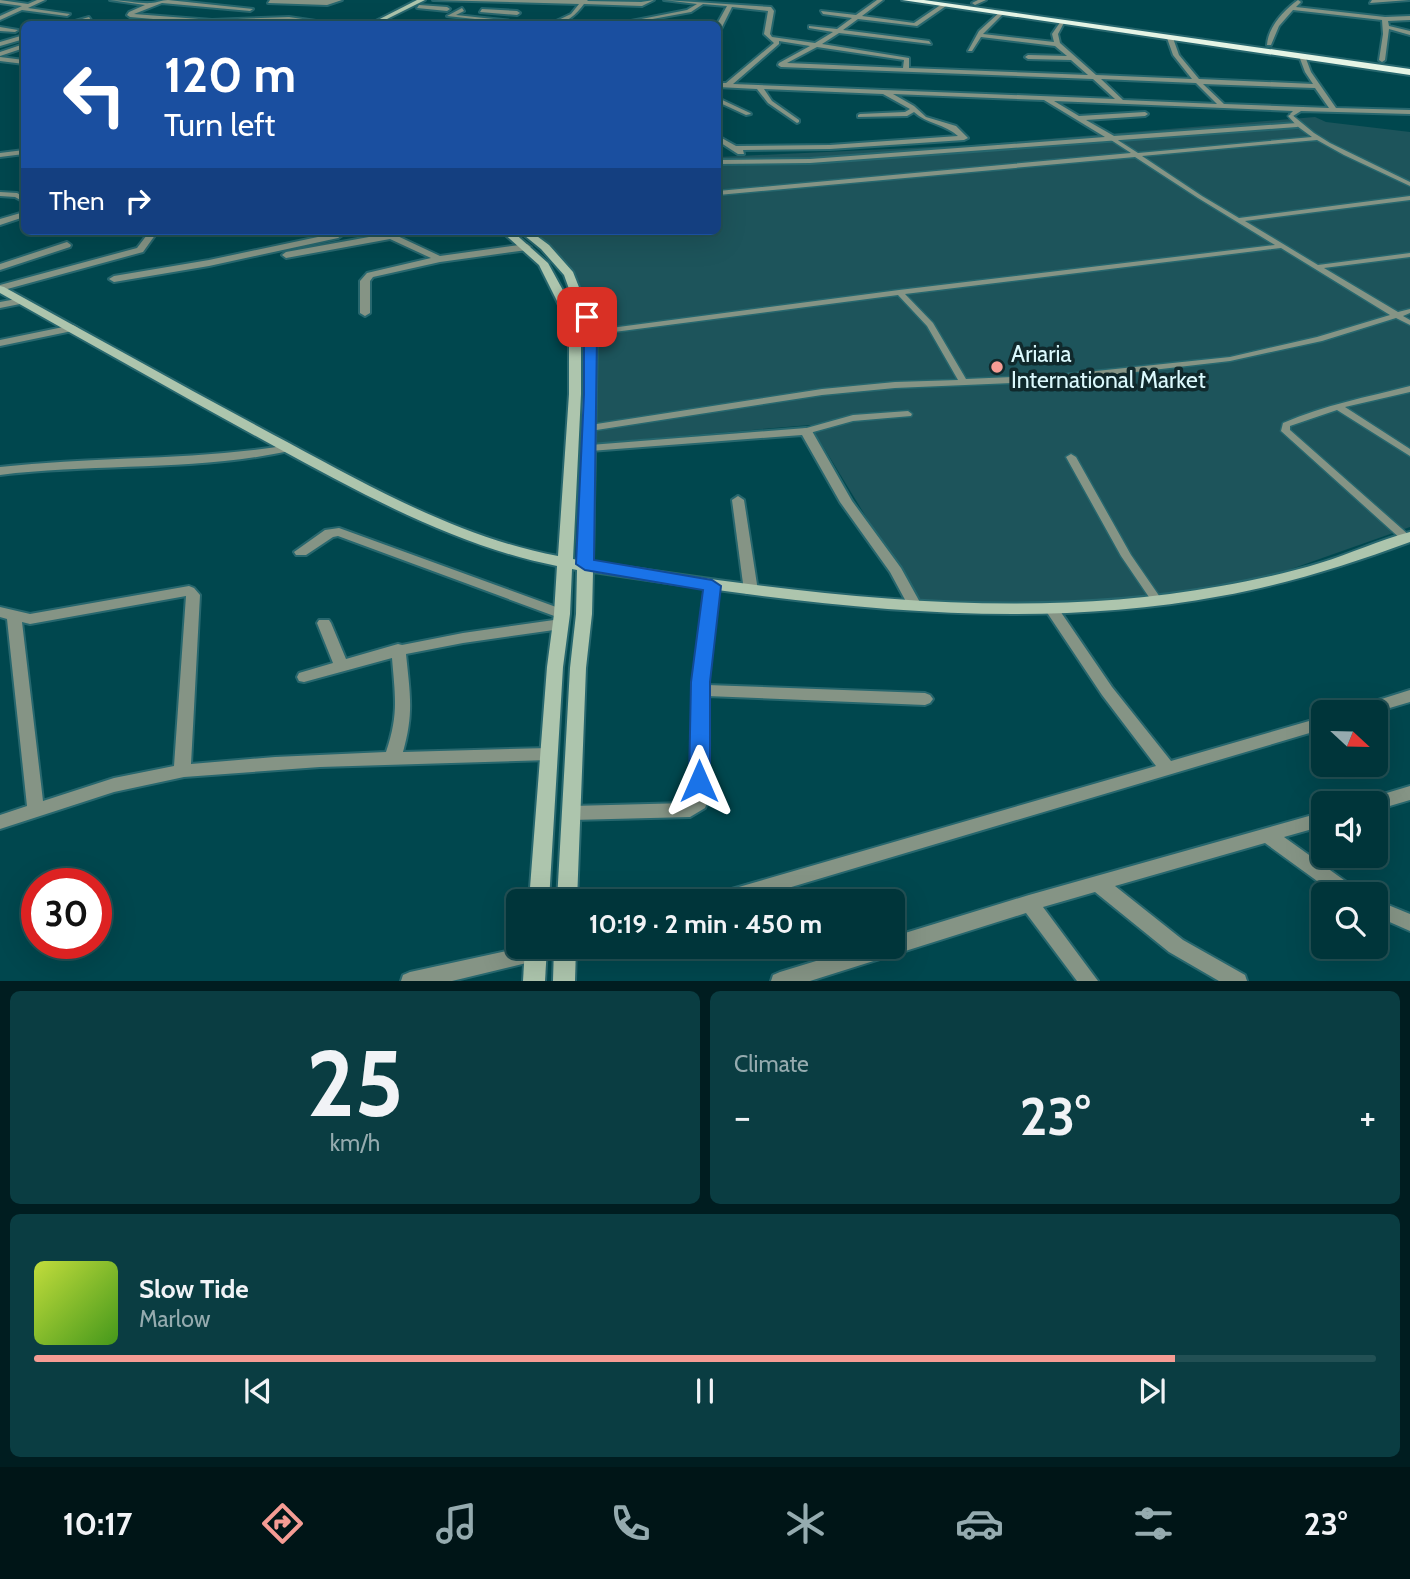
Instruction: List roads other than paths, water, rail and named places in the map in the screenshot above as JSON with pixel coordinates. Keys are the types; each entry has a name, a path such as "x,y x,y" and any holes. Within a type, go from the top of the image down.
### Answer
{"highway":[{"path":"906,0 1410,72"},
{"path":"955,0 979,1 1410,64"}],"main road":[{"path":"380,21 433,0"},
{"path":"389,21 421,4"},
{"path":"526,239 545,247 569,274 591,333 590,448 568,889"},
{"path":"526,239 553,279 575,333 575,394 565,562 540,889"},
{"path":"0,288 380,497 502,547 540,558 751,591 915,606 1051,608 1157,600 1227,590 1298,574 1408,537"},
{"path":"534,981 535,959"},
{"path":"564,981 565,959"}],"street":[{"path":"2,16 42,0"},
{"path":"113,0 150,4"},
{"path":"194,4 206,0"},
{"path":"217,21 273,1 327,3 339,0"},
{"path":"433,0 610,4 645,4 651,0"},
{"path":"667,0 771,9 767,34 776,40 907,59 906,69"},
{"path":"757,7 768,0"},
{"path":"880,0 817,45 781,65 1317,86"},
{"path":"1269,44 1270,34 1279,20 1300,0"},
{"path":"1372,2 1406,0"},
{"path":"0,1 67,14"},
{"path":"196,21 129,14 161,1 250,9"},
{"path":"560,21 573,15 585,2"},
{"path":"635,21 689,11 703,3"},
{"path":"421,4 462,10 517,13"},
{"path":"604,15 610,4"},
{"path":"721,23 730,5"},
{"path":"823,12 915,25 944,5"},
{"path":"1293,8 1385,19 1410,18"},
{"path":"462,10 450,16 504,21"},
{"path":"970,50 1001,13"},
{"path":"247,21 278,18 306,21"},
{"path":"81,21 89,19"},
{"path":"1382,60 1383,39 1387,27 1385,19"},
{"path":"1063,22 1055,34 1057,44 1120,100"},
{"path":"811,27 929,43"},
{"path":"1387,27 1410,33"},
{"path":"0,29 15,30"},
{"path":"979,36 1057,44"},
{"path":"0,44 21,38"},
{"path":"1170,38 1170,46 1179,60 1222,104"},
{"path":"728,85 777,43 776,40"},
{"path":"0,54 21,47"},
{"path":"1302,56 1317,86 1333,109"},
{"path":"1028,57 1072,58"},
{"path":"0,59 21,60"},
{"path":"838,67 844,89"},
{"path":"721,85 1410,112"},
{"path":"759,86 769,102 797,121"},
{"path":"737,148 830,148 964,138 953,128 924,118 907,103 883,91"},
{"path":"1043,97 1238,220 1410,323"},
{"path":"721,101 748,114"},
{"path":"1299,109 1291,116 1297,125 1410,184"},
{"path":"860,116 907,114 913,110"},
{"path":"1078,118 1145,114"},
{"path":"721,162 810,161 1297,125"},
{"path":"721,193 1136,157 1319,138"},
{"path":"721,140 737,148 743,156"},
{"path":"0,155 21,152"},
{"path":"0,194 21,198"},
{"path":"1238,220 1410,198"},
{"path":"0,222 21,216"},
{"path":"0,288 140,250 151,235"},
{"path":"114,279 209,263 337,235"},
{"path":"286,255 391,236 440,259"},
{"path":"365,313 365,281 370,275 526,239"},
{"path":"0,267 67,245"},
{"path":"591,333 900,292 1283,246"},
{"path":"1316,267 1410,255"},
{"path":"900,292 908,304 930,325 963,382"},
{"path":"0,305 22,301"},
{"path":"590,428 895,384 1058,378 1230,359 1319,339 1410,311"},
{"path":"0,343 73,328"},
{"path":"1408,537 1285,431 1286,425 1296,420 1337,406 1410,389"},
{"path":"1337,406 1410,453"},
{"path":"590,448 806,431 853,418 908,414"},
{"path":"806,431 846,502 895,571 915,606"},
{"path":"0,471 49,463 218,460 289,448"},
{"path":"1071,457 1126,556 1157,600"},
{"path":"738,500 751,591"},
{"path":"302,552 330,533 339,532 561,619"},
{"path":"572,813 696,808 699,803 700,690 712,586"},
{"path":"36,811 7,613 30,619 189,591 193,595 182,771"},
{"path":"1051,608 1107,691 1167,768"},
{"path":"304,677 398,649 561,619"},
{"path":"324,623 341,665"},
{"path":"392,760 402,728 404,709 398,649"},
{"path":"700,690 925,699"},
{"path":"1388,703 1410,696"},
{"path":"759,889 1311,726"},
{"path":"0,822 144,778 182,771 549,754"},
{"path":"1388,799 1410,793"},
{"path":"905,942 1311,822"},
{"path":"1266,834 1332,882"},
{"path":"1098,883 1176,946 1238,981"},
{"path":"1028,904 1089,981"},
{"path":"1388,913 1410,923"},
{"path":"410,981 506,957"},
{"path":"779,981 849,959"}],"place":[{"name":"Ariaria International Market","path":"997,367"}]}
